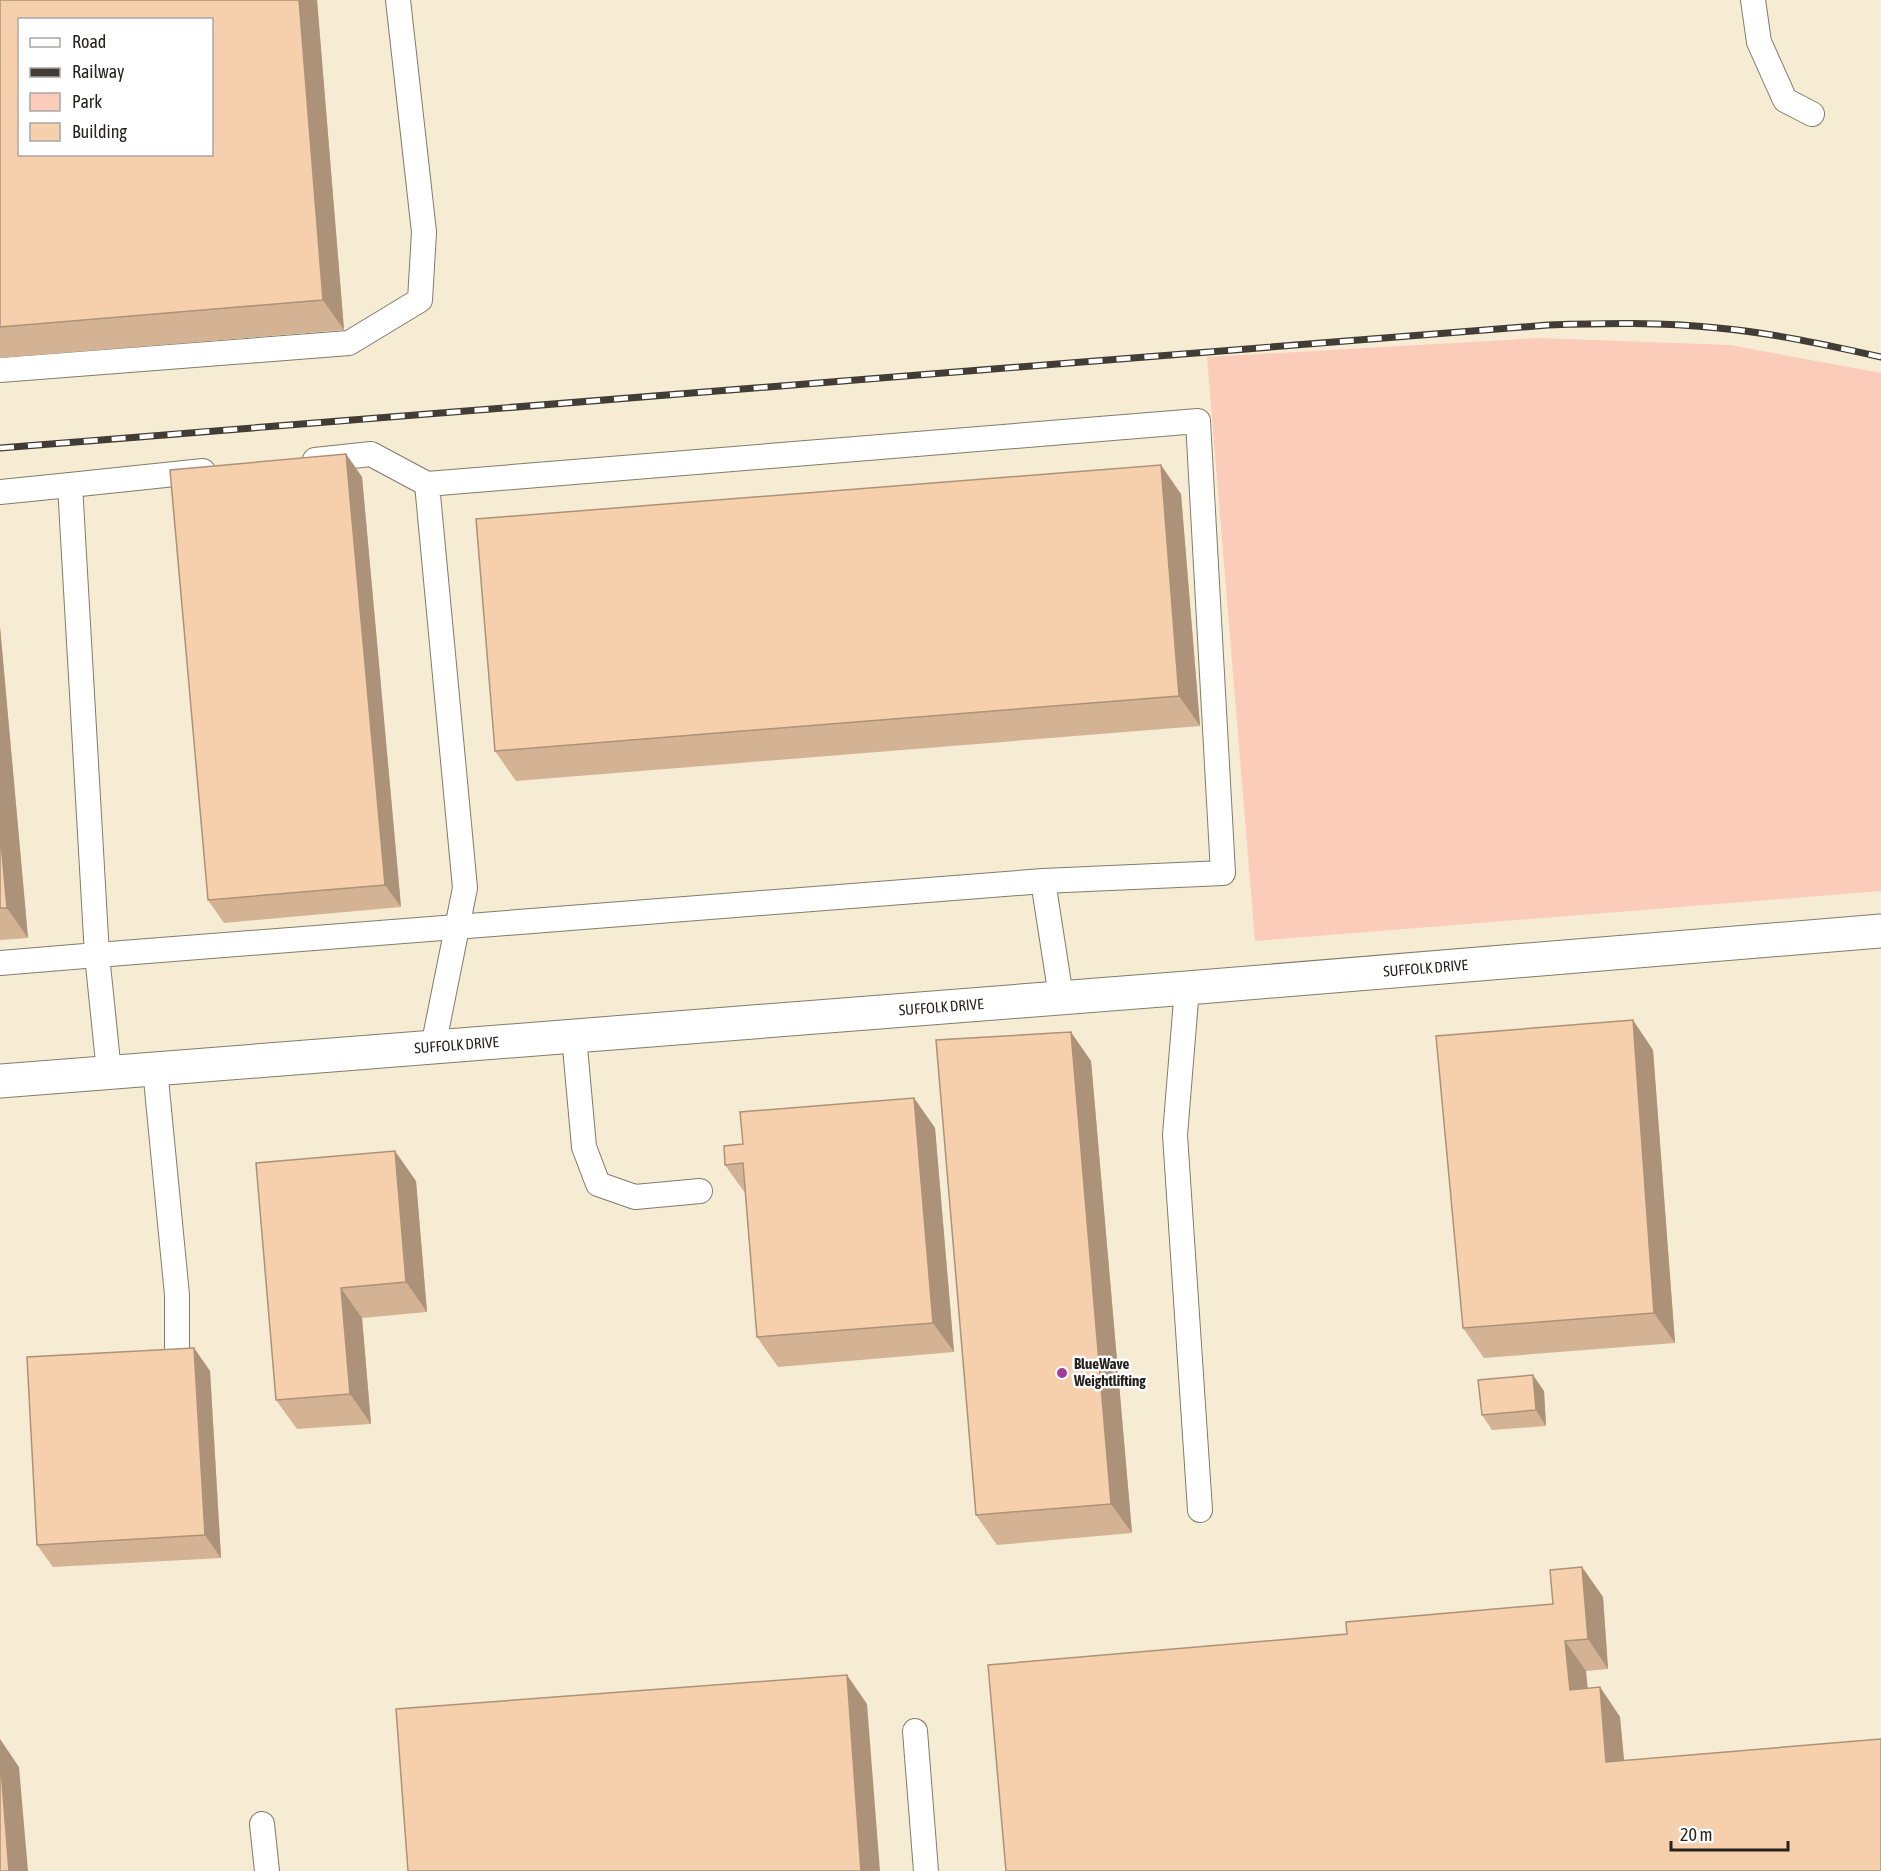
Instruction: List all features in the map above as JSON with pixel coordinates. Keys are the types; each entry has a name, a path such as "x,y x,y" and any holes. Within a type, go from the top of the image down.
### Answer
{"street":[{"name":"SUFFOLK DRIVE","path":"0,1081 1881,931"}],"lane":[{"path":"0,370 349,343 420,300 424,232 398,0"},
{"path":"1753,0 1759,42 1785,100 1812,114"},
{"path":"0,963 1043,881 1223,873 1198,421 427,484 370,454 290,462"},
{"path":"0,492 220,469"},
{"path":"427,484 465,888 433,1047"},
{"path":"70,485 97,955 109,1072"},
{"path":"1043,881 1061,998"},
{"path":"1187,988 1175,1134 1200,1510"},
{"path":"574,1036 584,1147 598,1184 635,1197 700,1191"},
{"path":"155,1069 177,1295 177,1359"},
{"path":"915,1731 926,1871"},
{"path":"262,1824 267,1871"}],"shaded area":[{"path":"0,0 1881,0 1881,1871 0,1871"}],"green space":[{"path":"1539,338 1730,345 1881,373 1881,891 1255,941 1207,357"}],"building":[{"path":"0,0 299,0 323,300 0,327"},
{"path":"346,454 385,885 208,900 170,470"},
{"path":"1161,465 1179,696 495,751 476,519"},
{"path":"0,831 7,908 0,908"},
{"path":"1633,1020 1654,1313 1463,1328 1436,1036"},
{"path":"1071,1032 1111,1504 976,1515 936,1040"},
{"path":"914,1098 933,1323 757,1337 743,1163 725,1165 724,1146 743,1144 740,1112"},
{"path":"395,1151 406,1282 341,1288 350,1394 276,1400 256,1163"},
{"path":"194,1348 205,1535 37,1545 27,1357"},
{"path":"1533,1375 1536,1410 1482,1415 1478,1380"},
{"path":"1582,1567 1588,1639 1565,1641 1570,1690 1600,1687 1606,1762 1881,1739 1881,1871 1006,1871 988,1665 1347,1634 1346,1622 1553,1604 1550,1570"},
{"path":"847,1675 861,1871 408,1871 396,1709"},
{"path":"0,1756 9,1871 0,1871"}],"railway":[{"path":"0,448 1548,325 1676,325 1739,330 1881,357"}],"place":[{"name":"BlueWave Weightlifting","path":"1062,1373"}]}
